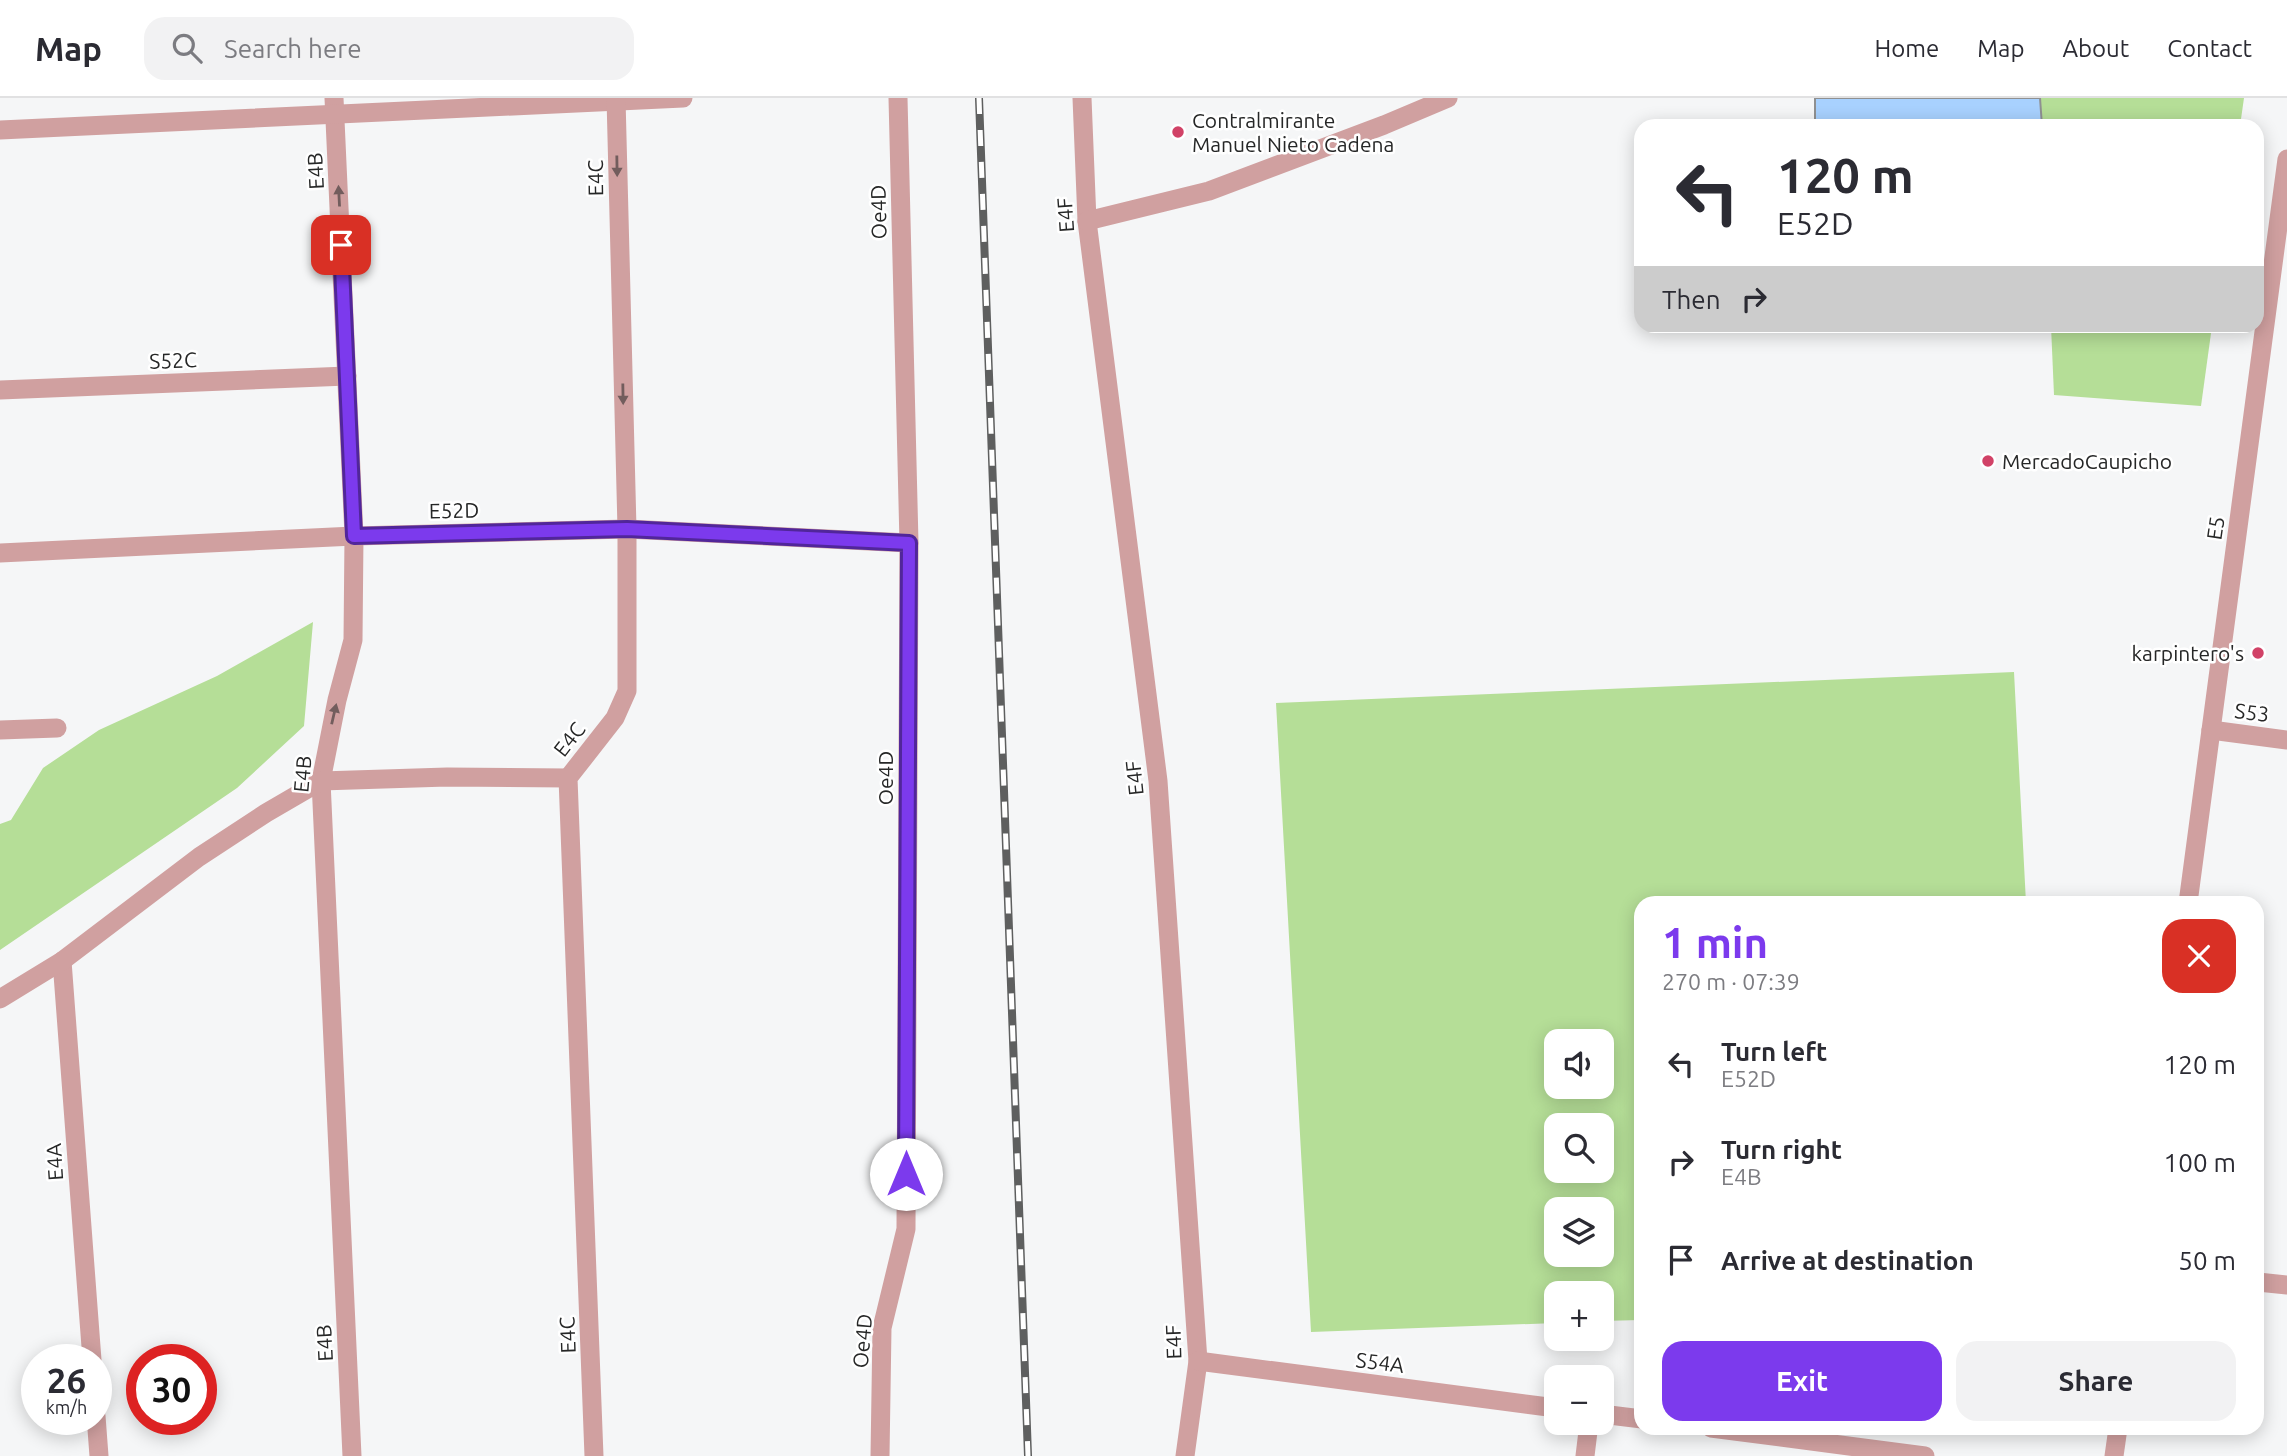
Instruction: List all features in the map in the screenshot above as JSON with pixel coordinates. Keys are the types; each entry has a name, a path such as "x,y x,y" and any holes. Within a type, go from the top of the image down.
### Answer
{"street":[{"path":"0,130 335,106 683,98"},
{"name":"Oe4D","path":"880,1456 882,1328 906,1229 909,543 898,98"},
{"name":"E4F","path":"1082,98 1087,221 1158,781 1198,1361 1185,1456"},
{"path":"1087,221 1209,191 1448,98"},
{"name":"E4C","path":"594,1456 568,778 615,718 627,691 627,529 616,100"},
{"name":"E4B","path":"335,106 354,536 354,640 337,700 321,781 352,1456"},
{"name":"E5","path":"2189,896 2282,232 2287,159"},
{"name":"S52C","path":"0,390 347,376"},
{"name":"E52D","path":"0,553 354,536 627,529 909,543"},
{"path":"0,730 57,728"},
{"name":"S53","path":"2211,730 2287,740"},
{"path":"0,999 62,961 199,857 321,781 447,777 568,778"},
{"name":"E4A","path":"62,961 91,1344"},
{"path":"2264,1283 2287,1285"},
{"name":"S54A","path":"1198,1361 1544,1406"},
{"path":"1614,1415 1634,1418"},
{"path":"97,1435 99,1456"},
{"path":"1585,1456 1588,1435"},
{"path":"1764,1435 1925,1456"},
{"path":"2114,1456 2117,1435"}],"green space":[{"path":"2040,98 2244,98 2241,119 2042,119"},
{"path":"2051,333 2211,333 2201,406 2054,395"},
{"path":"313,622 304,726 237,788 0,950 0,824 11,820 43,768 99,730 217,676"},
{"path":"2014,672 2026,896 1634,896 1634,1320 1614,1321 1614,1281 1544,1281 1544,1323 1311,1332 1276,703"}],"building":[{"path":"1815,98 2040,98 2042,119 1815,119"}],"railway":[{"path":"979,98 1028,1456"}],"place":[{"name":"Contralmirante Manuel Nieto Cadena","path":"1178,132"},
{"name":"MercadoCaupicho","path":"1988,461"},
{"name":"karpintero's","path":"2258,653"}],"route":[{"path":"341,245 354,536 627,529 909,543 906,1174"}]}
